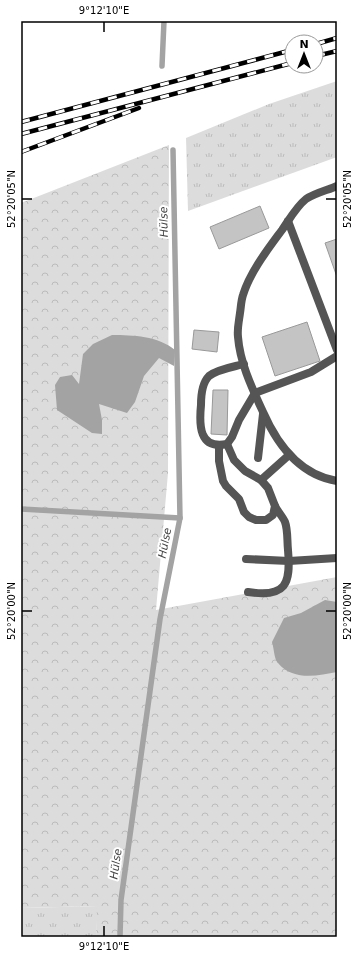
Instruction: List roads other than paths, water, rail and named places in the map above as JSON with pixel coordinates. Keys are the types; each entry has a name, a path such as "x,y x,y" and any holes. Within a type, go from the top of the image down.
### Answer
{"lane":[{"path":"337,186 306,199 268,248 249,281 243,295 238,336 244,364 254,393 275,436 289,455 307,470 328,480 337,482"},
{"path":"288,221 337,350"},
{"path":"275,506 273,515 266,520 256,520 249,517 244,512 239,499 223,481 219,462 223,445 232,437 239,420 254,393 311,372 337,356"},
{"path":"244,364 218,372 208,377 204,383 202,394 200,429 204,438 213,443 223,445 234,460 245,471 260,480 268,488 275,506 285,522 287,529 289,574 284,585 278,591 268,594 248,592"},
{"path":"258,458 263,413"},
{"path":"260,480 289,455"},
{"path":"246,559 289,561 337,558"}],"waterway":[{"name":"Hülse","path":"162,66 164,21"},
{"name":"Hülse","path":"120,937 121,900 160,619 180,518 173,150"},
{"path":"21,509 180,518"}],"railway":[{"path":"324,42 337,38"},
{"path":"324,54 337,51"},
{"path":"21,122 284,52"},
{"path":"21,134 284,65"},
{"path":"21,152 139,108"}]}
